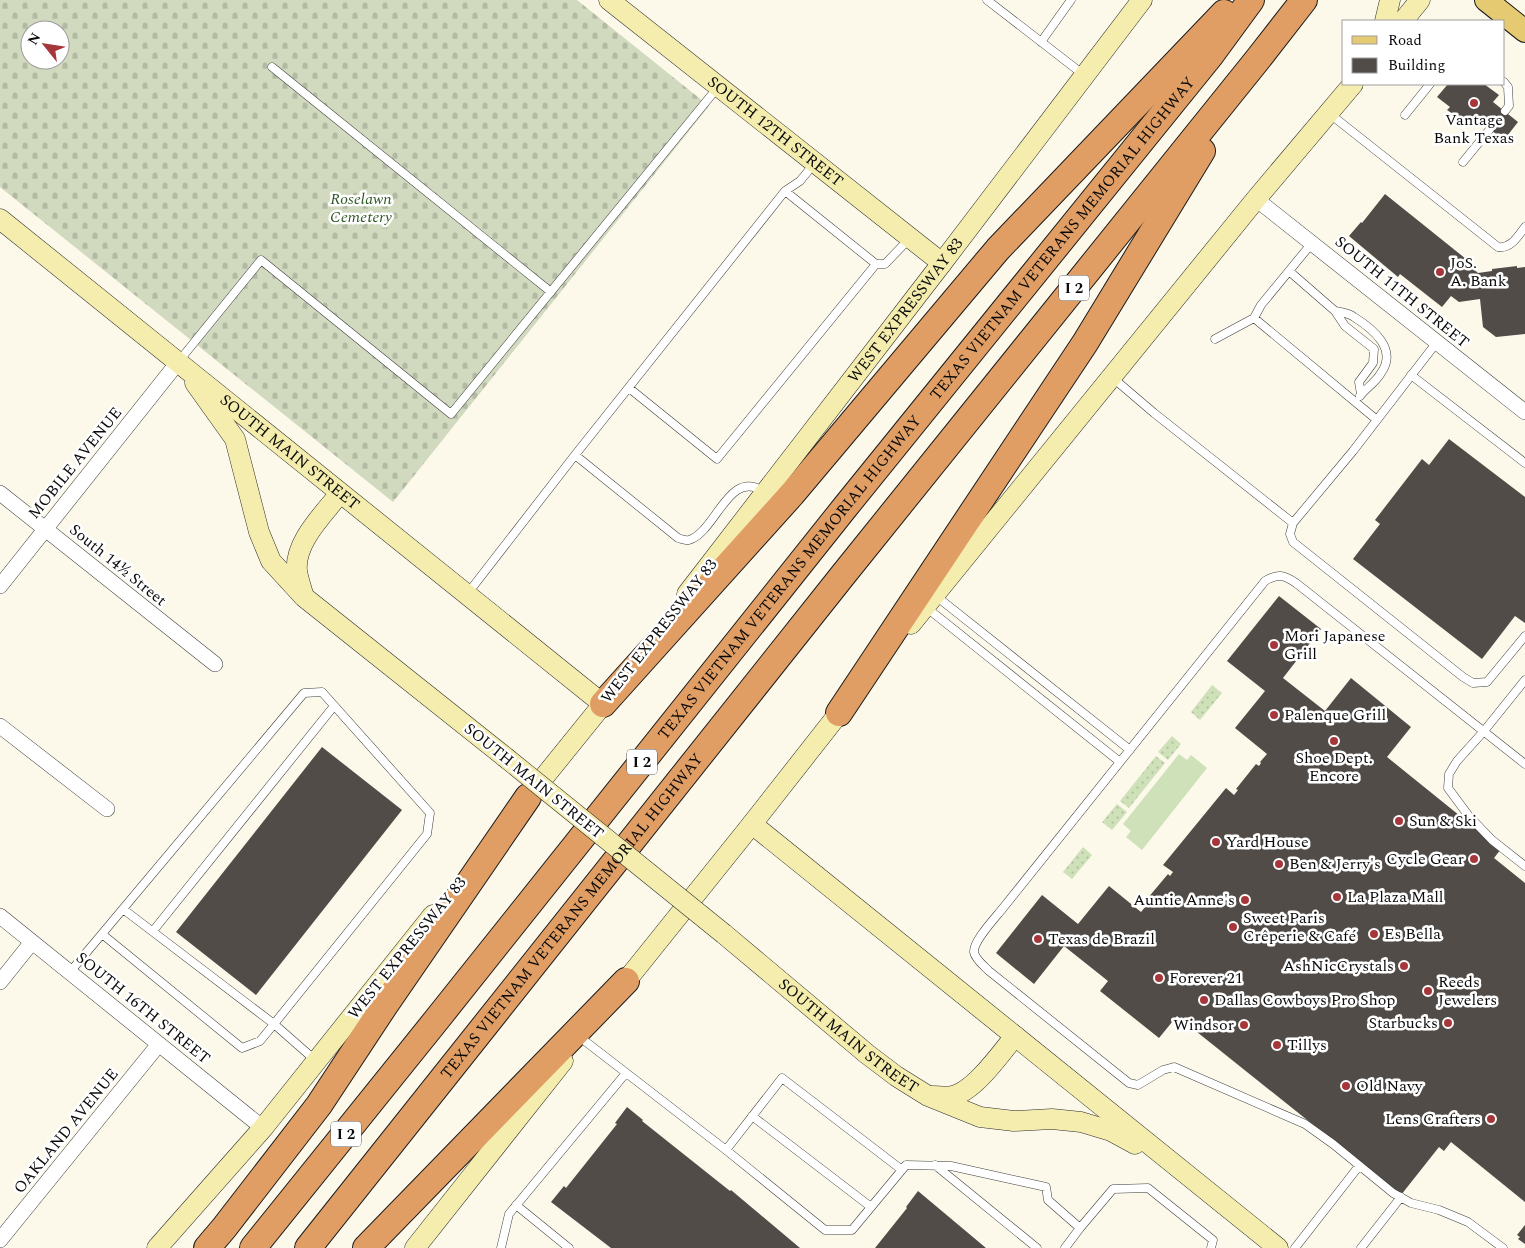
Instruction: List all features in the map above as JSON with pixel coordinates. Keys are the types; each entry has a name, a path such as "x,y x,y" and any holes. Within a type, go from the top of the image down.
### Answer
{"highway":[{"path":"603,704 792,494 998,249 1236,0"},
{"name":"TEXAS VIETNAM VETERANS MEMORIAL HIGHWAY","path":"253,1248 840,514 1210,56 1251,0"},
{"name":"TEXAS VIETNAM VETERANS MEMORIAL HIGHWAY","path":"308,1248 1304,0"},
{"path":"838,713 1085,343 1258,60"},
{"path":"206,1248 319,1105 384,1005 528,797"},
{"path":"366,1248 626,981"}],"main road":[{"path":"1486,0 1524,30"}],"street":[{"name":"SOUTH 12TH STREET","path":"609,0 942,263"},
{"name":"WEST EXPRESSWAY 83","path":"157,1248 263,1128 603,704 1142,0"},
{"path":"1385,20 1390,0"},
{"path":"1404,20 1420,0"},
{"path":"415,1248 838,713 1256,199 1352,85"},
{"name":"SOUTH 11TH STREET","path":"1256,199 1525,412"},
{"name":"SOUTH MAIN STREET","path":"0,219 603,704"},
{"name":"SOUTH MAIN STREET","path":"179,362 235,439 259,532 265,546 272,561 304,598 505,756 724,934 867,1054 896,1076 928,1096 980,1117 1014,1121 1052,1119 1081,1122 1110,1131 1180,1169"},
{"name":"MOBILE AVENUE","path":"0,586 179,362"},
{"path":"304,598 297,571 298,553 306,538 340,492"},
{"name":"South 14½ Street","path":"0,493 214,664"},
{"path":"0,726 107,810"},
{"name":"SOUTH MAIN STREET","path":"752,824 1278,1248"},
{"name":"SOUTH 16TH STREET","path":"0,916 263,1128"},
{"path":"0,982 32,942"},
{"name":"SOUTH MAIN STREET","path":"928,1096 954,1096 970,1087 985,1073 1015,1036"},
{"name":"OAKLAND AVENUE","path":"0,1240 160,1044"}],"lane":[{"path":"987,0 1084,76"},
{"path":"1041,42 1071,0"},
{"path":"272,68 551,292"},
{"path":"1505,83 1508,87 1509,106 1505,112"},
{"path":"1404,115 1429,85"},
{"path":"179,362 262,260 451,414 718,86"},
{"path":"1328,113 1498,247 1510,246 1525,227"},
{"path":"1463,162 1490,129"},
{"path":"467,595 785,191 800,181 815,163"},
{"path":"785,191 876,264 885,264 910,238"},
{"path":"1215,339 1254,318 1261,305 1312,243"},
{"path":"629,388 717,459 876,264"},
{"path":"1289,271 1336,311 1345,326 1374,349 1373,363 1359,382 1361,394"},
{"path":"1336,311 1353,316 1382,340 1387,351 1387,360 1382,373 1361,394 1356,402"},
{"path":"1254,318 1377,420"},
{"path":"1437,342 1377,420 1293,523 1290,534 1293,542 1463,677 1474,683 1487,682 1525,636"},
{"path":"1410,375 1525,463"},
{"path":"1112,376 1154,413 1293,523"},
{"path":"576,455 678,538 688,540 698,535 728,498 746,486 756,486 765,493"},
{"path":"1503,1248 1468,1222 1439,1210 1411,1203 1401,1197 1305,1124 1174,1067 1163,1070 1138,1085 1129,1083 989,971 979,961 974,952 976,942 1265,581 1275,575 1286,576 1296,583 1525,764"},
{"path":"930,601 1130,750"},
{"path":"930,601 1120,762"},
{"path":"1525,680 1457,761 1449,774 1448,788 1468,815 1492,840 1525,866"},
{"path":"70,972 304,693 322,692 430,814 427,834 260,1041 242,1048 102,934"},
{"path":"152,931 334,706"},
{"path":"123,909 274,1024 316,1061"},
{"path":"581,1038 726,1150 825,1230 852,1230 906,1165 951,1166 1046,1187 1048,1200 1080,1228"},
{"path":"501,1248 509,1214 626,1073"},
{"path":"726,1150 782,1078 902,1170"},
{"path":"752,1116 870,1208"},
{"path":"935,1165 1037,1248"},
{"path":"1295,1248 1359,1166"},
{"path":"1065,1248 1112,1189 1148,1188 1213,1240 1211,1248"},
{"path":"1361,1248 1401,1197"},
{"path":"516,1205 569,1248"}],"green space":[{"name":"Roselawn Cemetery","path":"0,0 577,0 709,106 393,502 0,187"},
{"path":"1212,685 1222,693 1200,720 1191,712"},
{"path":"1172,736 1181,744 1168,760 1158,752"},
{"path":"1179,754 1187,760 1191,755 1207,768 1142,850 1126,837 1131,831 1123,824"},
{"path":"1156,756 1165,763 1129,808 1120,801"},
{"path":"1117,804 1127,812 1112,830 1102,822"},
{"path":"1083,847 1092,855 1072,879 1063,872"}],"building":[{"path":"1447,85 1485,85 1499,95 1493,102 1518,122 1504,140 1479,121 1475,127 1462,117 1460,119 1447,110 1450,107 1437,97"},
{"path":"1385,194 1466,259 1465,262 1478,273 1492,271 1492,269 1525,267 1525,334 1496,337 1483,327 1480,299 1459,302 1451,296 1442,307 1400,274 1398,277 1349,236"},
{"path":"1449,439 1525,497 1525,623 1515,616 1482,659 1353,559 1380,524 1375,520 1422,459 1429,465"},
{"name":"La Plaza Mall","path":"1279,596 1321,629 1283,678 1325,711 1351,678 1411,727 1387,757 1501,849 1494,858 1525,883 1525,1202 1451,1142 1444,1151 1439,1147 1401,1195 1177,1016 1159,1038 1100,991 1108,981 1064,946 1034,984 996,953 1042,895 1078,924 1109,886 1141,912 1150,901 1147,899 1168,874 1170,876 1173,872 1163,865 1226,788 1234,795 1238,790 1236,789 1256,764 1259,766 1267,754 1235,728 1265,691 1227,661"},
{"path":"322,747 402,810 256,995 176,932"},
{"path":"627,1107 800,1248 611,1248 551,1202 564,1186 566,1188 617,1124 615,1123"},
{"path":"918,1191 986,1248 875,1248"},
{"path":"1525,1225 1525,1244 1518,1239 1520,1237 1517,1235"}],"place":[{"name":"Vantage Bank Texas","path":"1474,103"},
{"name":"JoS. A. Bank","path":"1440,272"},
{"name":"Mori Japanese Grill","path":"1274,645"},
{"name":"Palenque Grill","path":"1274,715"},
{"name":"Shoe Dept. Encore","path":"1334,741"},
{"name":"Sun & Ski","path":"1399,821"},
{"name":"Yard House","path":"1216,842"},
{"name":"Cycle Gear","path":"1474,859"},
{"name":"Ben & Jerry's","path":"1279,864"},
{"name":"La Plaza Mall","path":"1337,897"},
{"name":"Auntie Anne's","path":"1245,900"},
{"name":"Sweet Paris Crêperie & Café","path":"1233,927"},
{"name":"Es Bella","path":"1374,934"},
{"name":"Texas de Brazil","path":"1038,939"},
{"name":"AshNicCrystals","path":"1404,966"},
{"name":"Forever 21","path":"1159,978"},
{"name":"Reeds Jewelers","path":"1428,991"},
{"name":"Dallas Cowboys Pro Shop","path":"1204,1000"},
{"name":"Starbucks","path":"1448,1023"},
{"name":"Windsor","path":"1244,1025"},
{"name":"Tillys","path":"1277,1045"},
{"name":"Old Navy","path":"1346,1086"},
{"name":"Lens Crafters","path":"1491,1119"}]}
